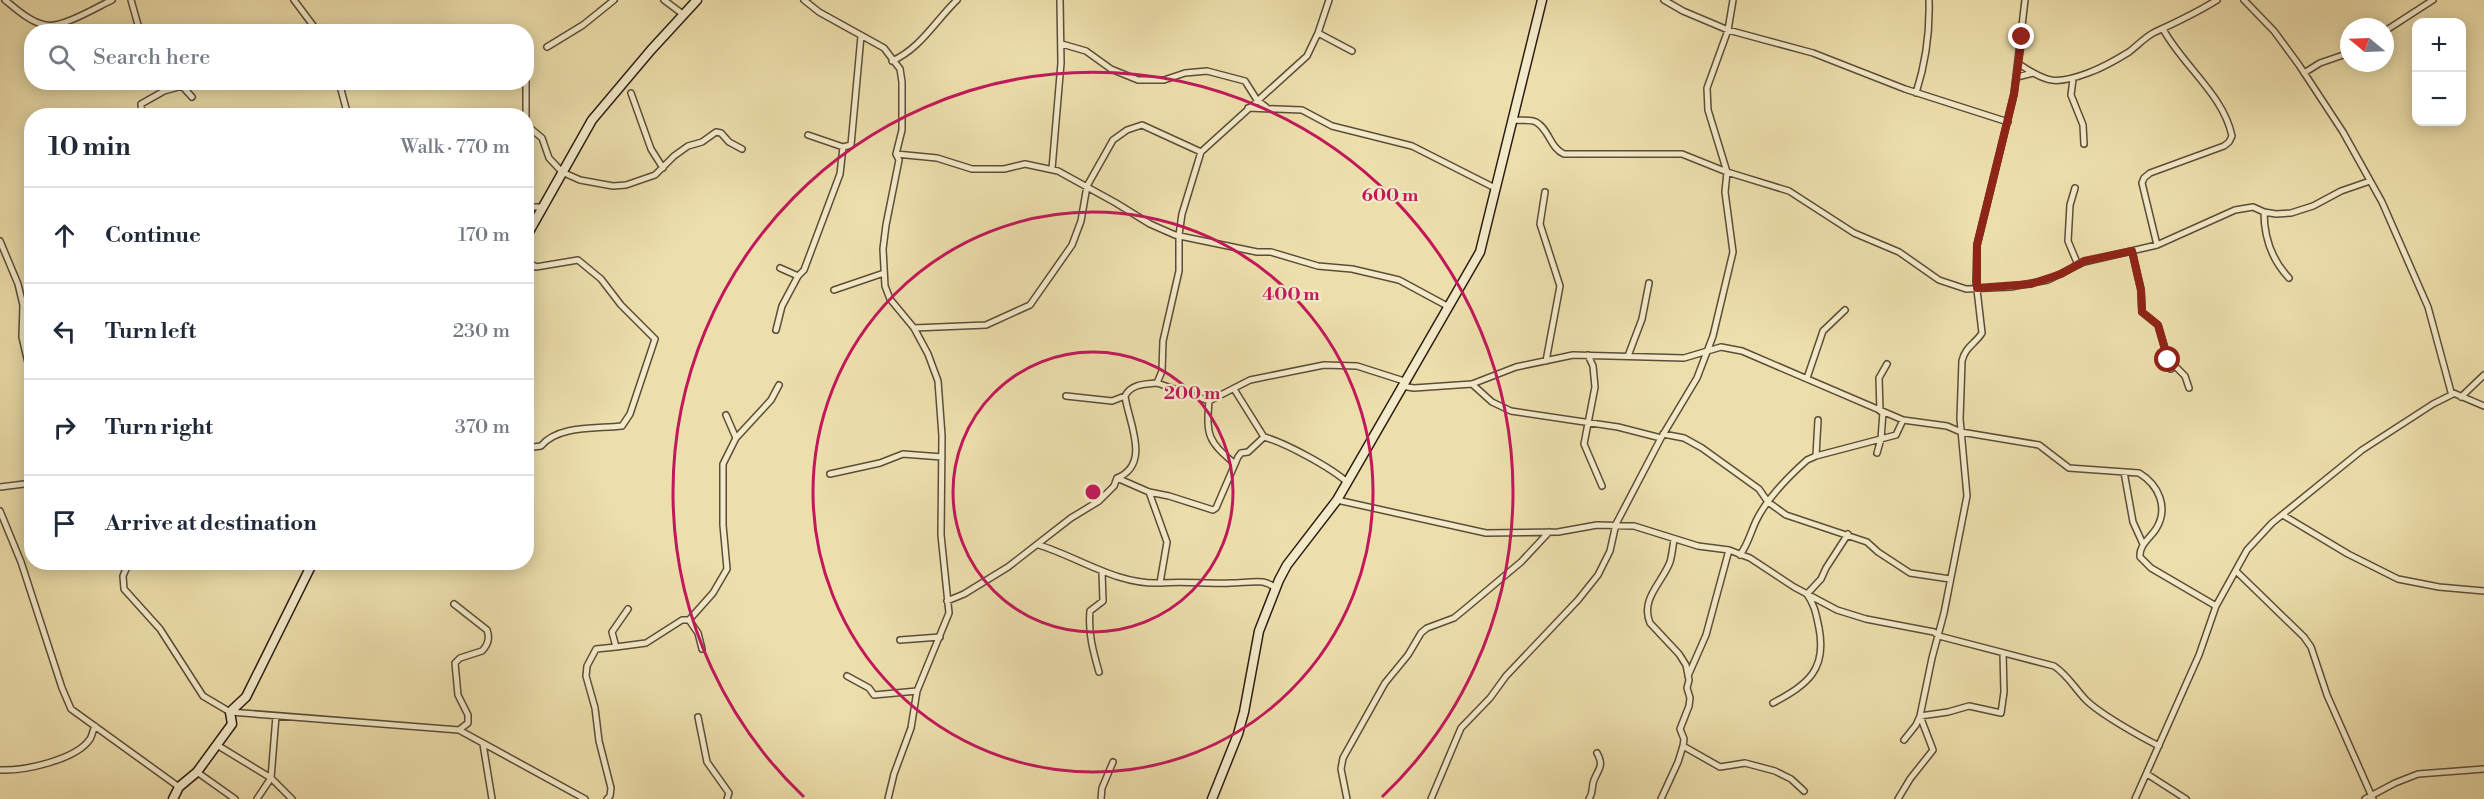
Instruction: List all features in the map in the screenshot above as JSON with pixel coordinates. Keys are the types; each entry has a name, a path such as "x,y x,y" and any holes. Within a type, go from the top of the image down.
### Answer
{"street":[{"path":"5,0 30,19 41,24"},
{"path":"59,24 112,0"},
{"path":"131,0 138,24"},
{"path":"294,0 312,24"},
{"path":"547,47 583,25 614,0"},
{"path":"664,0 684,15"},
{"path":"534,222 592,120 606,101 698,0"},
{"path":"804,0 819,12 884,48 900,69 902,130 896,154 899,160 894,194 885,225 885,286 890,299 914,328 928,354 938,381 942,457 941,535 949,613 917,691 911,728 894,774 888,799"},
{"path":"892,61 904,56 915,47 957,0"},
{"path":"1054,169 1062,44 1060,0"},
{"path":"1157,383 1162,371 1163,341 1179,271 1179,235 1182,214 1201,152 1307,56 1318,33 1329,0"},
{"path":"1212,799 1238,734 1259,631 1275,588 1287,565 1348,483 1480,252 1542,0"},
{"path":"1664,0 1683,11 1728,30 1813,53 1916,93 2008,122"},
{"path":"1431,799 1461,728 1598,575 1610,551 1616,524 1662,436 1697,378 1713,336 1732,265 1732,237 1725,192 1727,172 1708,110 1707,88 1728,30 1733,0"},
{"path":"1916,93 1927,55 1930,25 1929,0"},
{"path":"1904,740 1920,716 1926,680 1939,636 1967,496 1961,432 1962,361 1963,353 1982,333 1977,288 1977,245 2017,77 2025,0"},
{"path":"2019,64 2047,79 2064,81 2073,79 2098,69 2129,52 2154,32 2196,14 2217,0"},
{"path":"2244,0 2274,31 2304,73 2343,132 2370,180 2426,302 2453,394"},
{"path":"2394,25 2433,0"},
{"path":"2157,245 2142,183 2144,178 2150,173 2224,146 2232,136 2227,121 2202,81 2174,48 2163,29"},
{"path":"1318,33 1352,51"},
{"path":"808,135 843,147 851,145 861,36"},
{"path":"1062,44 1086,51 1111,69 1138,80 1164,80 1185,73 1208,71 1245,81 1257,100 1266,107"},
{"path":"2304,73 2320,63 2340,56"},
{"path":"2017,77 2033,73"},
{"path":"2073,79 2071,95 2083,125 2084,144"},
{"path":"141,108 141,104 167,90"},
{"path":"187,90 192,97"},
{"path":"341,90 346,108"},
{"path":"526,90 526,108"},
{"path":"631,93 651,149 663,168"},
{"path":"1248,108 1302,110 1332,126 1412,146 1495,188"},
{"path":"1512,120 1534,121 1540,125 1557,151 1564,154 1682,154 1727,172 1789,191 1854,233 1879,242 1908,257 1939,280 1966,289 2031,284 2054,277 2084,261 2157,245 2235,210 2253,207 2264,212 2283,214 2301,210 2370,180"},
{"path":"914,328 986,325 1030,304 1072,245 1081,221 1087,186 1113,140 1127,130 1142,125 1201,152"},
{"path":"534,131 542,138 549,159 562,172 580,180 613,186 656,175 674,156 716,132 721,133 729,142 742,149"},
{"path":"776,330 782,306 798,276 804,270 840,174 843,147"},
{"path":"896,154 937,158 972,169 1004,169 1025,164 1054,169 1150,224 1179,235 1257,252 1271,252 1318,266 1378,274 1399,280 1431,295 1449,307"},
{"path":"2075,188 2070,205 2068,241 2078,265"},
{"path":"1545,192 1540,224 1560,286 1546,361"},
{"path":"534,207 542,207"},
{"path":"2264,212 2264,233 2279,268 2289,278"},
{"path":"0,241 18,284 23,305 24,346"},
{"path":"2132,251 2141,290 2142,312 2158,325 2171,369"},
{"path":"534,266 578,260 601,279 621,305 655,339 630,414 622,426 562,432 548,438 541,446 534,447"},
{"path":"780,268 798,276"},
{"path":"834,290 884,273"},
{"path":"1628,356 1642,319 1649,283"},
{"path":"1807,378 1823,331 1845,310"},
{"path":"1066,396 1112,401 1125,396 1134,386 1157,383 1209,400 1250,380 1324,365 1357,366 1414,388 1473,384 1516,367 1573,355 1684,358 1721,347 1742,351 1903,420 1947,426 1961,432 2039,445 2069,468 2124,472 2148,478 2162,501 2161,519 2140,552 2144,562 2216,606"},
{"path":"1588,355 1593,366 1595,387 1584,444 1602,486"},
{"path":"2168,360 2185,376 2189,388"},
{"path":"1877,453 1881,439 1882,411 1879,378 1887,364"},
{"path":"2461,397 2484,375"},
{"path":"1473,384 1501,408 1684,438 1702,448 1759,489 1768,502 1786,515 1801,522 1848,534 1867,542 1904,570 1919,575 1950,579"},
{"path":"607,799 611,788 599,741 595,708 586,676 587,666 596,649 605,646 638,646 682,620 690,620 713,593 727,569 723,525 723,464 736,438 771,400 779,385"},
{"path":"1234,389 1264,437 1327,467 1348,483"},
{"path":"2453,394 2484,406"},
{"path":"2135,799 2199,656 2216,606 2253,543 2283,515 2380,437 2453,394"},
{"path":"947,601 996,576 1071,518 1099,501 1114,486 1118,478 1125,475 1132,464 1136,449 1133,424 1125,396"},
{"path":"1209,400 1207,424 1213,444 1235,464"},
{"path":"726,415 736,438"},
{"path":"1816,456 1818,420"},
{"path":"1740,555 1748,545 1755,522 1768,502 1798,469 1816,456 1896,435 1903,420"},
{"path":"1118,478 1149,492 1213,510 1242,453 1248,452 1264,437"},
{"path":"830,474 880,463 903,454 942,457"},
{"path":"2124,472 2133,522 2143,544"},
{"path":"0,487 24,484"},
{"path":"1149,492 1167,542 1160,583"},
{"path":"1337,500 1486,533 1558,532 1616,524 1634,526 1705,548 1729,550 1763,565 1807,594 1837,610 1866,619 1934,632 1939,636 2054,666 2063,672 2087,701 2097,709 2160,746"},
{"path":"0,511 33,594 72,709 179,787"},
{"path":"2283,515 2348,554 2398,579 2439,587 2484,591"},
{"path":"1347,799 1341,769 1343,758 1385,682 1408,655 1421,633 1427,628 1454,618 1521,562 1549,531"},
{"path":"1807,594 1821,579 1848,534"},
{"path":"1674,538 1669,564 1648,602 1646,614 1650,623 1689,666"},
{"path":"1039,545 1102,572 1129,580 1160,583 1180,580 1204,583 1262,582 1275,588"},
{"path":"1661,799 1683,746 1681,725 1689,706 1690,698 1687,688 1689,666 1706,635 1729,550"},
{"path":"126,570 123,576 124,590 160,629 203,696 230,712 459,730 585,799"},
{"path":"230,712 246,697 309,570"},
{"path":"2236,571 2297,630 2311,647 2327,695 2369,798 2418,774 2484,769"},
{"path":"1099,672 1090,640 1089,620 1090,611 1103,601 1102,572"},
{"path":"1773,703 1796,691 1811,676 1822,653 1816,607 1807,594"},
{"path":"454,604 487,630 489,635 488,642 482,651 460,658 455,663 458,694 468,715 468,723 459,730"},
{"path":"616,647 612,632 628,609"},
{"path":"690,620 698,633 702,650"},
{"path":"900,640 940,637"},
{"path":"1920,716 1970,706 2001,713 2004,692 2003,653"},
{"path":"847,676 869,688 874,694 917,691"},
{"path":"173,799 179,787 197,772 232,724 230,712"},
{"path":"257,799 271,778 276,716"},
{"path":"1898,799 1910,779 1933,750 1920,716"},
{"path":"698,717 707,762 729,793 727,799"},
{"path":"0,770 20,769 66,757 90,740 95,726"},
{"path":"483,744 492,799"},
{"path":"217,746 271,778 292,799"},
{"path":"1683,746 1720,767 1745,763 1775,771 1791,779 1804,791"},
{"path":"1589,799 1592,795 1593,782 1602,768 1602,761 1597,753"},
{"path":"1101,799 1102,788 1113,762"},
{"path":"197,772 235,799"},
{"path":"2147,774 2186,799"}],"route":[{"path":"2022,37 2014,94 1977,245 1977,288 2011,287 2048,280 2084,261 2132,251 2141,290 2142,312 2158,325 2168,360"}]}
